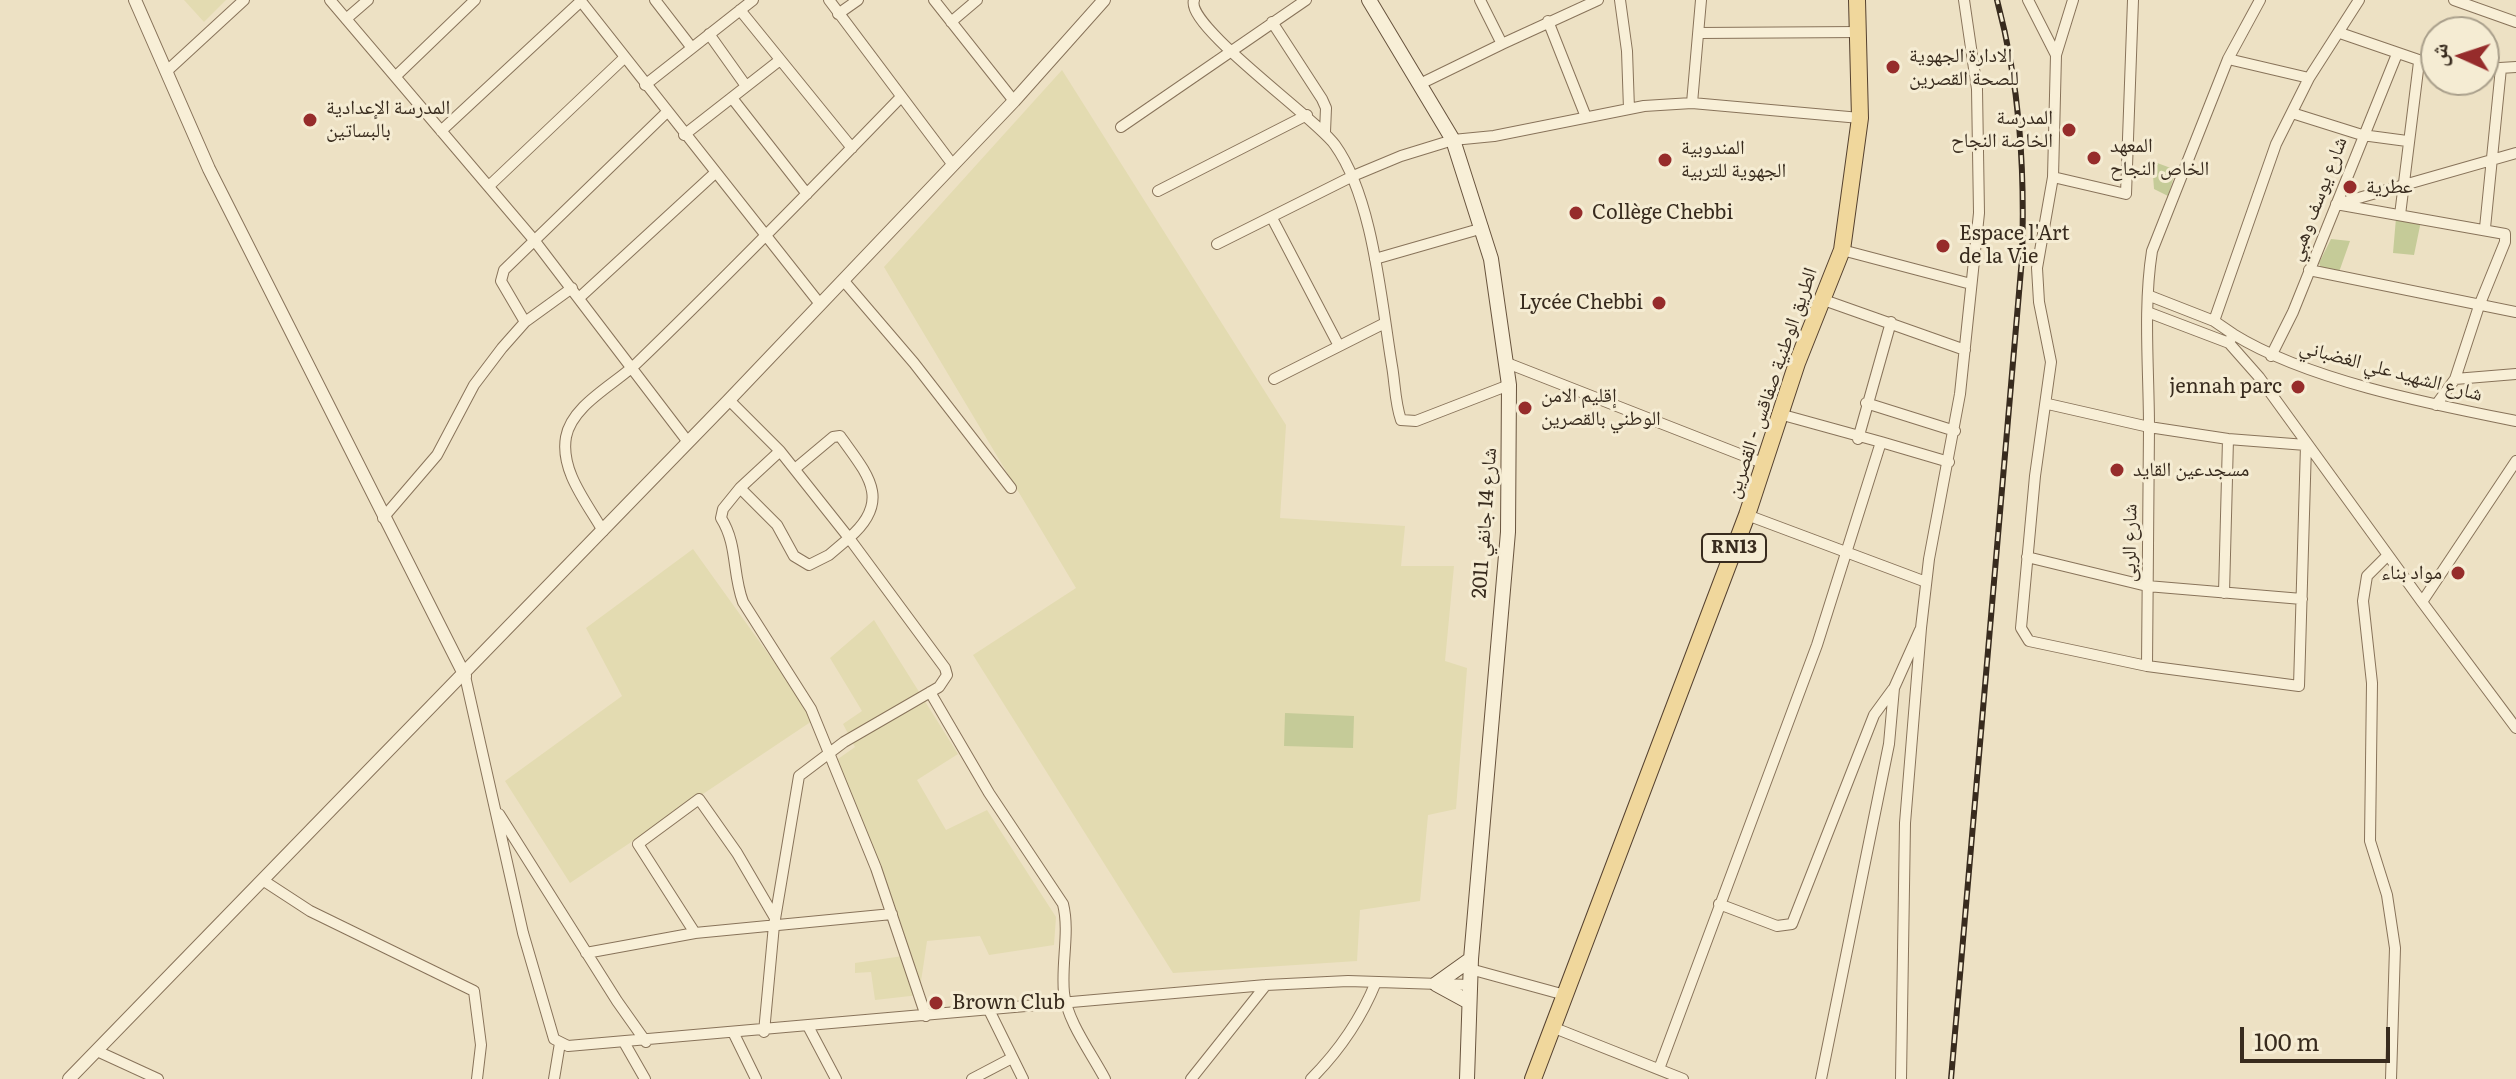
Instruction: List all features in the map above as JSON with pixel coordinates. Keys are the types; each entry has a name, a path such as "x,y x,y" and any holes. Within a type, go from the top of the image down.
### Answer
{"main road":[{"name":"شارع 14 جانفي 2011","path":"1369,0 1453,140 1483,228 1497,290 1509,385 1508,532 1470,971 1467,1079"},
{"name":"الطريق الوطنية صفاقس - القصرين","path":"1533,1079 1747,515 1821,299 1842,250 1860,118 1857,0"},
{"path":"1436,984 1470,971"},
{"path":"1436,984 1469,1002"}],"street":[{"path":"135,0 209,169 465,676 523,933 554,1039 560,1043 625,1044 1266,985 1436,984 1470,971 1565,995"},
{"path":"168,70 244,0"},
{"path":"330,0 534,240 688,442"},
{"path":"346,19 368,0"},
{"path":"396,76 475,0"},
{"path":"441,131 581,0 623,59 820,304"},
{"path":"655,0 692,48"},
{"path":"645,85 753,0"},
{"path":"829,0 953,165"},
{"path":"838,14 858,0"},
{"path":"934,0 1014,101"},
{"path":"951,22 977,0"},
{"path":"1194,0 1194,11 1232,53 1325,132 1353,176 1375,259 1400,417 1405,421 1416,421 1509,385"},
{"path":"1121,127 1306,0"},
{"path":"1480,0 1502,44"},
{"path":"1420,84 1598,0"},
{"path":"1620,0 1625,21 1629,109"},
{"path":"1692,103 1701,0"},
{"path":"1901,1079 1905,823 1921,628 1926,582 1955,431 1979,213 1979,126 1964,0"},
{"path":"2028,0 2056,55"},
{"path":"2073,0 2056,55 2053,177 2037,268 2039,302 2051,362 2027,557 2021,628 2024,636 2042,644 2147,666 2299,686 2306,445"},
{"path":"2053,177 2126,194 2133,0"},
{"name":"شارع الربى","path":"2147,666 2152,251 2228,59 2260,0"},
{"path":"2214,321 2257,192 2292,113 2309,78 2359,0"},
{"path":"2454,0 2516,22"},
{"path":"69,1079 465,676 1014,101 1101,1"},
{"path":"740,10 852,148"},
{"path":"1548,21 1586,117"},
{"path":"1272,22 1322,99 1326,108 1325,132"},
{"path":"1699,33 1860,32"},
{"path":"2340,33 2419,62 2400,215"},
{"path":"709,34 746,86"},
{"name":"شارع يوسف وهبي","path":"2271,356 2397,54"},
{"path":"489,186 623,59"},
{"path":"2228,59 2309,78"},
{"path":"684,135 780,60"},
{"path":"2485,228 2501,68 2516,67"},
{"path":"732,98 807,194"},
{"path":"603,531 566,466 566,438 572,418 632,367 765,238 900,98"},
{"path":"1217,244 1353,176 1401,156 1453,140 1494,136 1629,109 1692,103 1860,118"},
{"path":"525,322 501,281 504,270 667,112"},
{"path":"2292,113 2362,135 2407,141"},
{"path":"1158,191 1307,115"},
{"path":"2336,204 2516,153"},
{"path":"383,518 437,455 474,385 525,322 575,293 715,173"},
{"path":"2336,204 2485,228 2506,237 2455,379 2436,405"},
{"path":"1272,218 1339,346"},
{"path":"1375,259 1483,228"},
{"path":"1842,250 1971,284"},
{"path":"2309,270 2516,312"},
{"path":"843,280 914,363 1011,488"},
{"path":"2150,296 2214,321 2231,339 2516,728"},
{"path":"1821,299 1965,350"},
{"path":"2150,313 2231,339"},
{"path":"1858,439 1891,322"},
{"path":"1274,379 1383,324"},
{"name":"شارع الشهيد علي الغضباني","path":"2231,339 2271,356 2436,405 2516,421"},
{"path":"1507,363 1765,464"},
{"path":"2455,379 2516,374"},
{"path":"729,400 796,468 945,668 945,680 930,692 828,753 799,776 774,922 764,1032"},
{"path":"1866,403 1955,431"},
{"path":"2048,404 2149,427 2228,439 2306,445"},
{"path":"1783,415 1858,439 1881,442 1949,462"},
{"path":"740,488 777,525 794,556 809,565 829,555 863,527 874,503 874,491 868,476 840,436 833,437 796,468"},
{"path":"2224,593 2228,439"},
{"path":"1659,1069 1817,645 1881,442"},
{"path":"780,451 740,488 723,509 721,518 732,535 736,585 743,602 811,709 892,914 926,1016"},
{"path":"2422,602 2516,461"},
{"path":"1747,515 1926,582"},
{"path":"2388,555 2367,576 2363,601 2372,683 2370,841 2387,895 2395,948 2391,1079"},
{"path":"2027,557 2147,586 2302,599"},
{"path":"1821,1079 1891,730 1894,688 1908,650 1921,628"},
{"path":"1719,904 1777,926 1792,924 1874,715 1894,688"},
{"path":"930,692 989,793 1063,904 1066,916 1063,951 1066,1004 1105,1079"},
{"path":"695,933 638,844 699,799 737,853 774,922"},
{"path":"494,806 646,1042"},
{"path":"264,881 310,911 474,991 481,1045 477,1079"},
{"path":"586,953 774,922 892,914"},
{"path":"1311,1079 1336,1051 1364,1010 1376,982"},
{"path":"1191,1079 1266,985"},
{"path":"989,1010 1023,1079"},
{"path":"1552,1027 1683,1079"},
{"path":"809,1028 836,1079"},
{"path":"734,1034 756,1079"},
{"path":"554,1079 560,1043"},
{"path":"625,1044 645,1079"},
{"path":"97,1051 158,1079"},
{"path":"972,1079 1012,1058"}],"shaded area":[{"path":"184,0 226,0 204,22"},
{"path":"1062,70 1286,425 1280,518 1405,526 1401,566 1454,566 1445,661 1467,668 1456,809 1428,815 1420,901 1360,910 1357,961 1173,973 973,655 1076,588 884,267"},
{"path":"693,549 815,719 570,883 505,781 622,696 586,628"},
{"path":"874,620 958,754 917,780 946,830 987,810 1056,917 1054,945 989,955 980,936 927,941 919,995 875,1000 871,972 855,973 855,963 910,955 828,766 855,747 843,724 862,711 830,658"}],"green space":[{"path":"2152,161 2176,170 2168,196 2154,189"},
{"path":"2396,218 2421,221 2414,255 2393,253"},
{"path":"2331,239 2350,241 2339,272 2321,268 2319,263"},
{"path":"1285,713 1354,716 1353,748 1284,746"}],"railway":[{"path":"1951,1079 2022,258 2023,192 2016,96 1997,0"}],"place":[{"name":"الادارة الجهوية للصحة القصرين","path":"1893,67"},
{"name":"المدرسة الإعدادية بالبساتين","path":"310,120"},
{"name":"المدرسة الخاصة النجاح","path":"2069,130"},
{"name":"المعهد الخاص النجاح","path":"2094,158"},
{"name":"المندوبية الجهوية للتربية","path":"1665,160"},
{"name":"عطرية","path":"2350,187"},
{"name":"Collège Chebbi","path":"1576,213"},
{"name":"Espace l'Art de la Vie","path":"1943,246"},
{"name":"Lycée Chebbi","path":"1659,303"},
{"name":"jennah parc","path":"2298,387"},
{"name":"إقليم الامن الوطني بالقصرين","path":"1525,408"},
{"name":"مسجدعين القايد","path":"2117,470"},
{"name":"مواد بناء","path":"2458,573"},
{"name":"Brown Club","path":"936,1003"}]}
